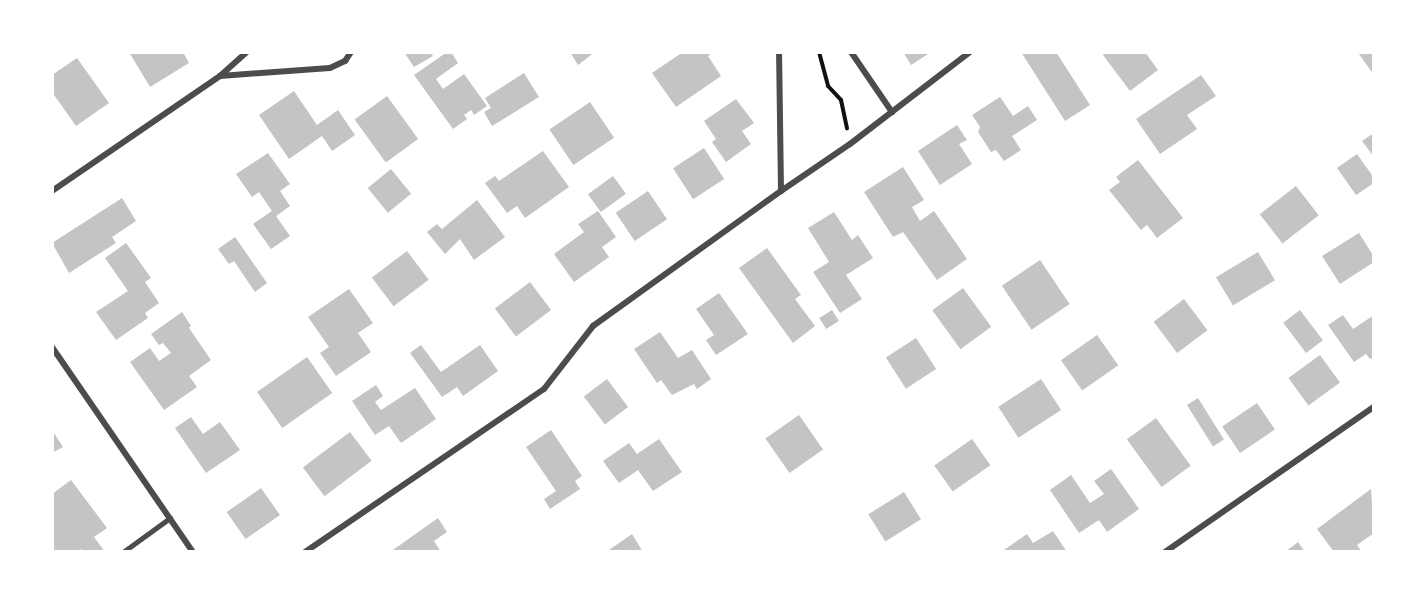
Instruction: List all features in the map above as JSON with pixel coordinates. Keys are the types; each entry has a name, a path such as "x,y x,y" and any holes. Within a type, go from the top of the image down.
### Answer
{"street":[{"path":"52,190 220,76 247,52"},
{"path":"220,76 330,68 345,61 351,52"},
{"path":"779,52 781,191"},
{"path":"851,52 891,112"},
{"path":"305,552 544,389 593,326 850,144 970,52"},
{"path":"52,347 193,552"},
{"path":"1165,552 1374,407"}],"lane":[{"path":"123,552 170,518"}],"path":[{"path":"819,52 828,86 841,100 850,144"}],"building":[{"path":"129,52 183,52 189,63 150,87"},
{"path":"404,52 430,52 433,56 414,67"},
{"path":"447,52 451,52 458,63 436,79 443,89 464,74 487,106 474,115 471,110 464,115 467,119 453,129 414,75"},
{"path":"570,52 595,52 578,65"},
{"path":"683,52 713,52 708,56 721,76 676,107 652,73"},
{"path":"903,52 931,52 911,65"},
{"path":"1021,52 1056,52 1090,105 1065,121"},
{"path":"1105,52 1145,52 1158,70 1130,91 1103,55"},
{"path":"1374,52 1374,75 1359,54"},
{"path":"77,58 109,103 76,126 52,92 52,75"},
{"path":"524,73 539,97 492,126 484,112 491,108 485,98"},
{"path":"1201,75 1216,96 1187,115 1197,129 1160,154 1136,119"},
{"path":"294,91 317,125 338,110 355,135 332,151 322,136 289,159 259,115"},
{"path":"387,96 418,139 386,162 355,120"},
{"path":"1000,97 1013,116 1028,106 1037,120 1012,136 1021,150 1004,161 996,150 991,152 978,132 980,127 972,115"},
{"path":"736,99 754,123 742,131 751,144 726,162 712,142 716,139 704,121"},
{"path":"590,102 614,138 573,165 549,129"},
{"path":"957,125 967,140 959,144 972,164 940,185 918,151"},
{"path":"1374,133 1374,157 1362,141"},
{"path":"704,148 724,179 693,199 673,168"},
{"path":"543,151 569,187 525,218 517,206 507,213 485,183 495,176 499,181"},
{"path":"268,153 290,184 280,191 290,206 276,216 290,236 271,249 253,224 272,211 259,192 252,197 236,174"},
{"path":"1357,154 1374,178 1374,183 1356,195 1337,168"},
{"path":"1138,160 1183,218 1157,238 1147,225 1141,230 1109,190 1120,182 1116,177"},
{"path":"903,167 924,200 912,207 920,221 934,211 967,259 937,280 903,232 893,237 864,192"},
{"path":"391,169 411,194 388,213 368,188"},
{"path":"613,176 626,194 601,212 588,194"},
{"path":"1296,186 1319,215 1283,243 1260,214"},
{"path":"648,191 667,219 635,241 616,213"},
{"path":"122,198 136,221 112,237 116,243 69,273 52,243"},
{"path":"477,200 505,237 474,260 460,239 445,254 427,232 437,224 442,229"},
{"path":"598,211 616,237 602,247 609,257 574,282 554,254 584,232 578,224"},
{"path":"834,212 852,240 858,235 873,258 846,275 862,299 840,313 813,272 829,262 808,228"},
{"path":"1359,233 1374,257 1374,262 1340,284 1322,256"},
{"path":"235,237 267,283 255,292 234,261 229,264 218,249"},
{"path":"126,243 151,278 145,282 159,303 145,313 148,318 116,340 96,312 128,291 105,258"},
{"path":"767,248 801,295 795,299 815,326 793,343 739,268"},
{"path":"407,251 429,280 394,306 372,277"},
{"path":"1258,252 1275,280 1233,306 1216,277"},
{"path":"1040,260 1070,304 1032,330 1002,286"},
{"path":"530,282 551,310 516,336 495,308"},
{"path":"963,288 991,327 960,349 932,310"},
{"path":"349,289 373,323 358,333 371,352 336,376 320,353 329,347 308,317"},
{"path":"719,293 748,334 716,355 706,340 714,335 696,309"},
{"path":"1184,299 1207,330 1177,353 1154,322"},
{"path":"832,310 839,321 826,329 819,318"},
{"path":"1300,310 1323,340 1306,353 1283,323"},
{"path":"182,312 191,326 189,328 211,360 189,376 197,387 164,410 130,362 150,348 159,361 171,353 163,343 159,345 151,334"},
{"path":"1343,315 1353,329 1374,315 1374,357 1370,359 1366,354 1354,362 1328,325"},
{"path":"660,332 678,358 692,350 711,379 697,389 694,384 672,395 661,380 657,383 634,349"},
{"path":"1097,335 1118,365 1082,391 1061,360"},
{"path":"916,338 936,369 906,389 886,358"},
{"path":"421,345 441,372 480,345 498,371 463,396 457,387 442,397 410,353"},
{"path":"1320,355 1340,383 1308,405 1288,378"},
{"path":"307,357 332,393 282,428 257,392"},
{"path":"607,379 628,407 605,424 584,396"},
{"path":"1041,379 1061,410 1018,438 998,407"},
{"path":"376,385 383,396 375,402 381,410 415,388 436,419 401,443 389,426 375,435 352,401"},
{"path":"1198,398 1224,440 1213,446 1187,405"},
{"path":"1257,403 1275,430 1240,453 1222,426"},
{"path":"799,415 823,449 790,473 765,439"},
{"path":"191,417 203,434 220,422 240,450 206,473 175,428"},
{"path":"1156,418 1191,466 1162,487 1127,439"},
{"path":"52,430 63,447 52,453"},
{"path":"551,430 582,476 575,481 580,489 550,509 544,499 556,491 526,447"},
{"path":"350,432 372,461 325,496 303,468"},
{"path":"659,439 682,472 653,491 638,470 619,483 603,461 629,443 637,454"},
{"path":"972,439 990,465 953,492 934,465"},
{"path":"1111,469 1139,509 1107,532 1099,520 1079,533 1050,490 1071,475 1090,503 1104,494 1094,481"},
{"path":"71,480 107,528 94,537 105,552 83,552 81,549 77,552 52,552 52,494"},
{"path":"261,488 280,515 246,539 227,512"},
{"path":"1371,489 1374,533 1357,545 1362,552 1334,552 1317,529"},
{"path":"904,492 921,519 885,541 868,514"},
{"path":"438,518 447,532 434,541 441,552 390,552"},
{"path":"1053,531 1067,552 1001,552 1027,534 1033,543"},
{"path":"632,534 643,552 606,552"},
{"path":"1298,542 1305,552 1285,552"}]}
